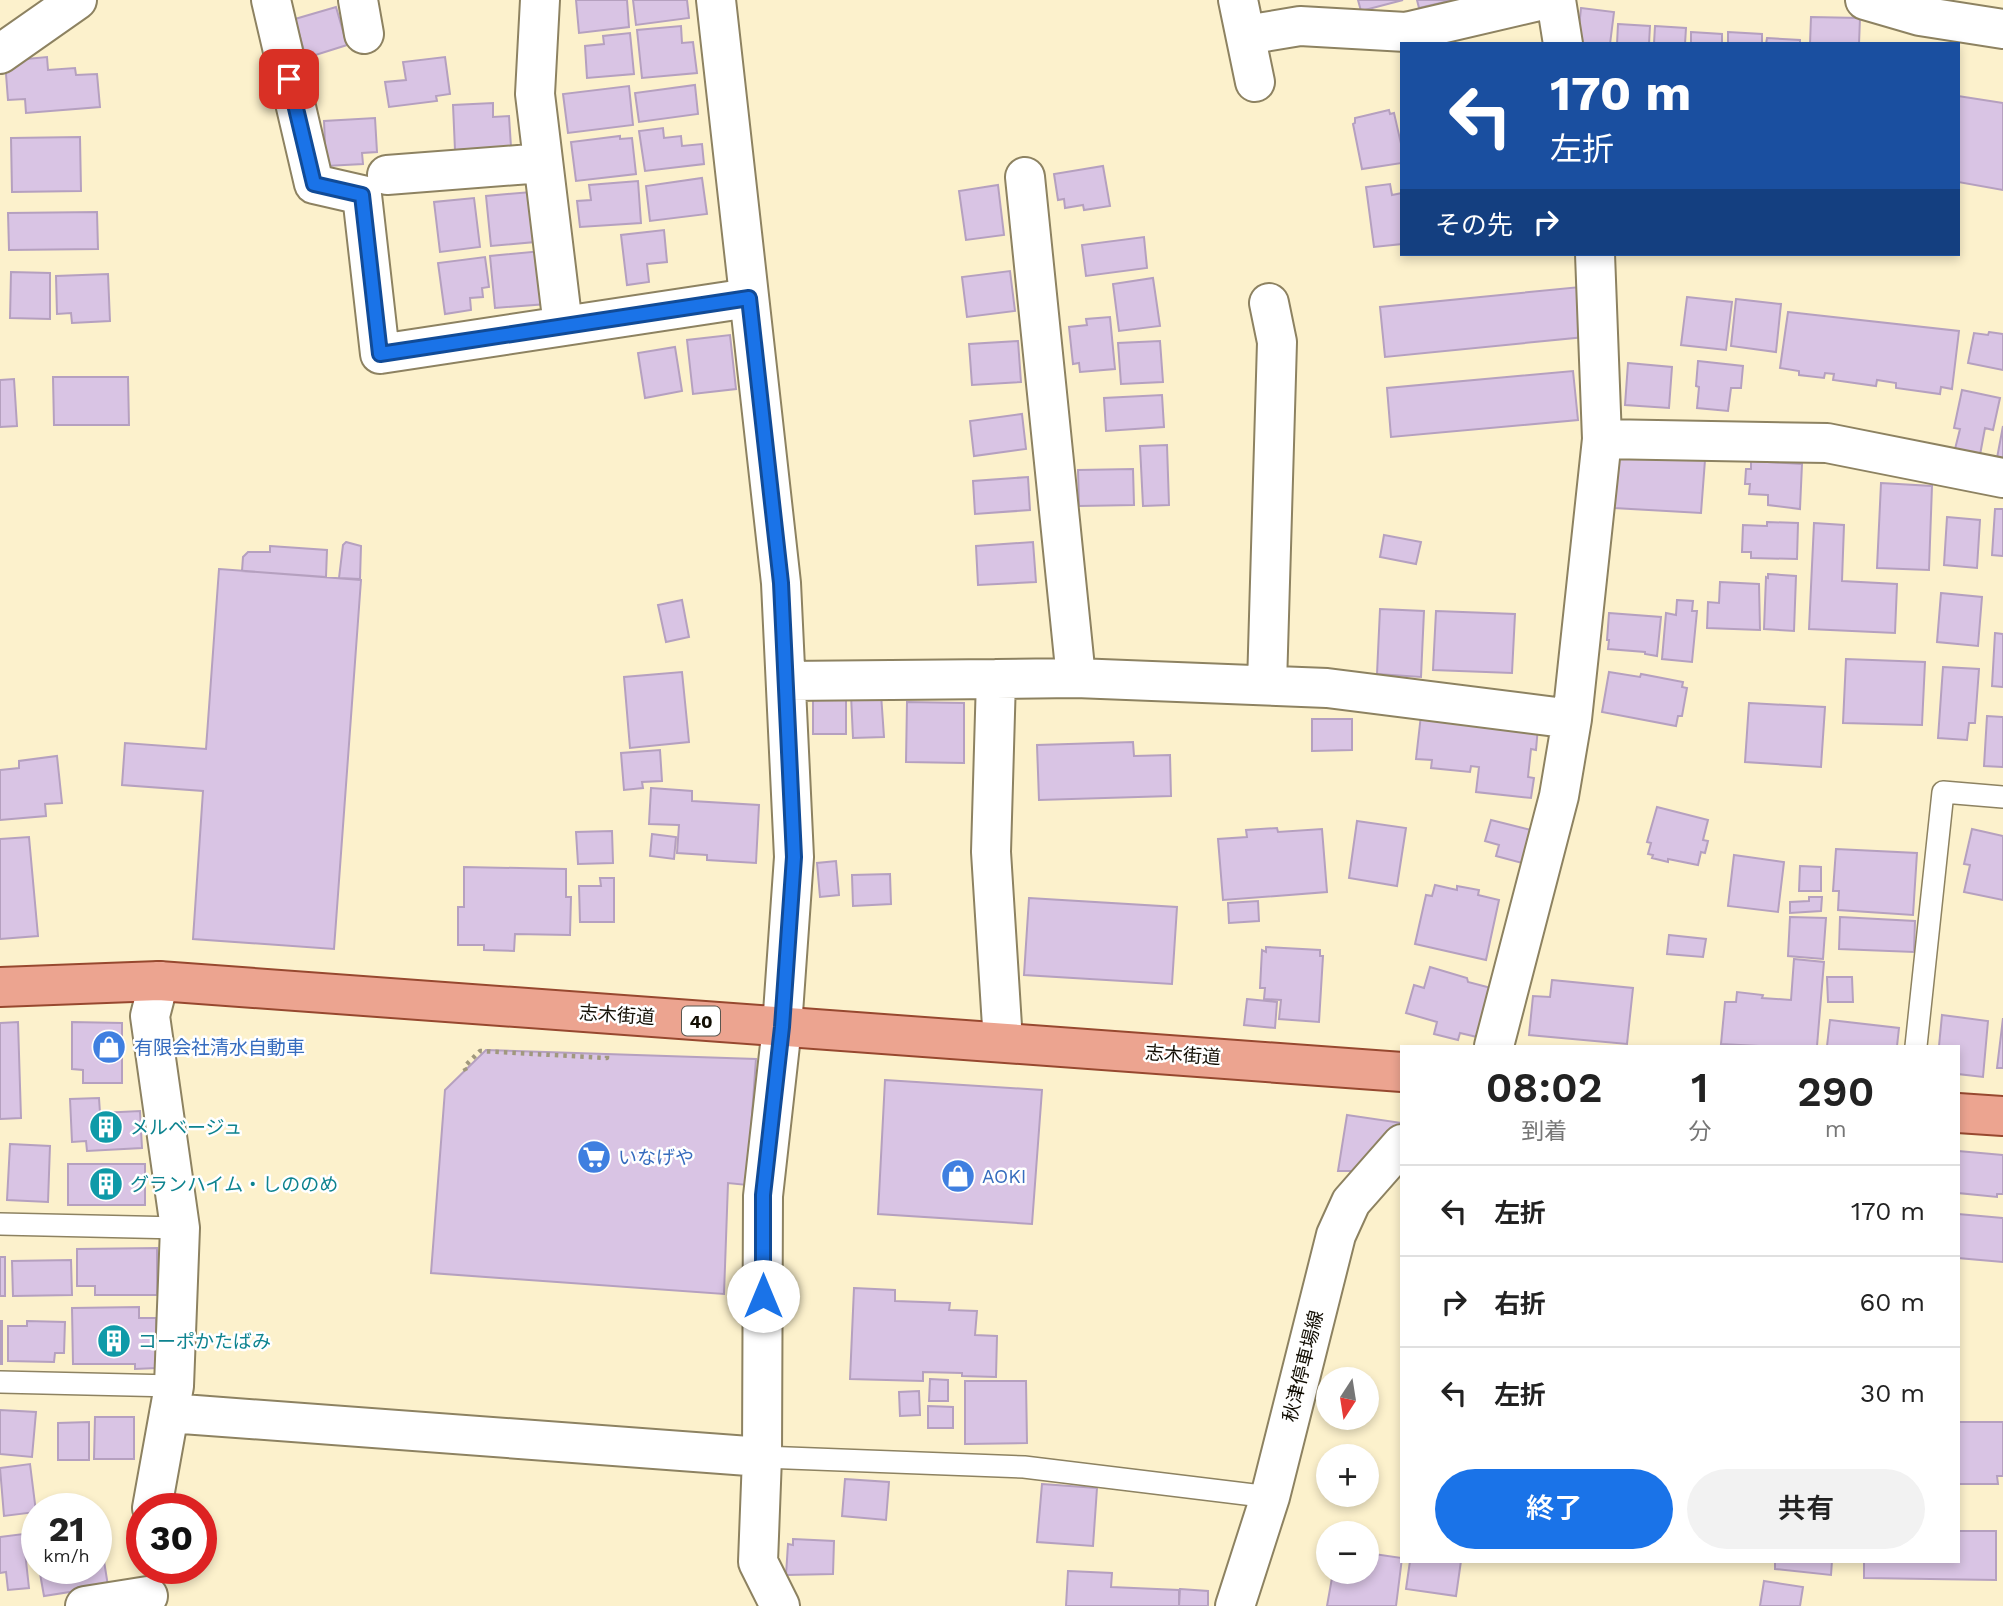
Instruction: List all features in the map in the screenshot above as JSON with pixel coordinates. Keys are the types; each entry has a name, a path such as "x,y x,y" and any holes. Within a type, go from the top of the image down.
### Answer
{"main road":[{"name":"志木街道","path":"0,987 159,981 1400,1072"},
{"path":"1960,1113 2003,1116"}],"street":[{"path":"0,54 77,0"},
{"path":"271,0 314,184 362,195 380,354 749,298"},
{"path":"540,0 535,94 563,326"},
{"path":"716,0 781,583 794,857 782,1027 763,1195 762,1457 758,1562 780,1606"},
{"path":"1255,82 1242,17 1300,26 1406,32 1543,0"},
{"path":"1556,0 1563,42"},
{"path":"1865,0 1920,16 2003,29"},
{"path":"387,175 543,163"},
{"path":"1025,177 1076,678"},
{"path":"1494,1045 1559,796 1572,719 1602,439 1595,256"},
{"path":"1267,685 1277,342 1269,303"},
{"path":"1602,439 1827,443 2003,478"},
{"path":"786,681 1076,678 1267,685 1327,688 1572,719"},
{"path":"996,679 991,852 1003,1042"},
{"path":"155,1493 171,1400 180,1228 150,1016 159,981"},
{"name":"秋津停車場線","path":"1235,1606 1270,1497 1336,1235 1351,1202 1400,1146"},
{"path":"171,1400 762,1457"},
{"path":"85,1606 149,1590"}],"lane":[{"path":"1916,1045 1943,792 2003,796"},
{"path":"0,1224 180,1228"},
{"path":"0,1382 171,1400"},
{"path":"762,1457 1024,1467 1270,1497"}],"path":[{"path":"466,1071 464,1067 480,1051 607,1058 608,1042"}],"building":[{"path":"576,0 627,0 629,27 579,33"},
{"path":"633,0 687,0 689,18 636,25"},
{"path":"1358,0 1403,0 1361,11"},
{"path":"1417,0 1453,0 1419,8"},
{"path":"336,7 347,45 306,58 295,19"},
{"path":"1581,8 1614,12 1610,42 1582,42 1582,38 1578,38"},
{"path":"1811,17 1860,18 1859,42 1810,42"},
{"path":"1618,24 1650,26 1649,42 1617,42"},
{"path":"681,26 682,43 693,42 697,73 642,78 637,30"},
{"path":"1655,26 1686,28 1685,42 1654,42"},
{"path":"1691,32 1722,34 1722,42 1691,42"},
{"path":"1728,32 1762,34 1762,42 1728,42"},
{"path":"630,33 634,74 587,78 585,46 604,44 603,36"},
{"path":"1767,38 1800,40 1800,42 1766,42"},
{"path":"47,57 48,70 75,68 76,75 97,74 100,107 26,113 25,99 8,100 5,61"},
{"path":"445,57 450,94 436,96 437,101 389,107 385,82 406,80 403,62"},
{"path":"695,85 698,114 639,122 635,93"},
{"path":"629,86 633,125 568,133 563,94"},
{"path":"1960,96 2003,103 2003,190 1960,182"},
{"path":"493,103 493,117 509,116 511,147 455,150 453,105"},
{"path":"1389,110 1390,114 1394,113 1400,139 1400,163 1362,169 1353,124 1355,118"},
{"path":"375,118 377,152 362,153 363,164 326,166 324,121"},
{"path":"663,128 664,138 681,136 682,146 702,144 704,164 645,171 639,131"},
{"path":"620,136 620,139 632,138 636,174 576,181 571,142"},
{"path":"80,137 81,191 12,192 11,138"},
{"path":"1103,166 1110,206 1084,210 1083,205 1065,208 1064,199 1058,200 1054,174"},
{"path":"702,178 707,214 650,221 646,186"},
{"path":"638,181 641,223 580,227 577,201 591,200 589,185"},
{"path":"1390,184 1392,195 1400,193 1400,244 1374,247 1366,187"},
{"path":"998,185 1004,235 966,240 959,191"},
{"path":"531,192 535,242 491,246 486,196"},
{"path":"474,198 480,247 440,252 434,202"},
{"path":"97,212 98,249 9,250 8,213"},
{"path":"664,230 667,262 647,264 649,282 627,285 621,235"},
{"path":"1144,237 1147,268 1086,276 1082,245"},
{"path":"542,251 547,304 495,308 490,256"},
{"path":"485,257 489,287 482,288 483,297 470,298 471,310 445,314 438,263"},
{"path":"1010,271 1015,311 967,317 962,277"},
{"path":"11,272 50,273 50,319 10,318"},
{"path":"108,274 110,321 72,323 71,313 57,314 56,276"},
{"path":"1153,278 1160,326 1119,331 1113,284"},
{"path":"1580,287 1585,337 1385,357 1380,307"},
{"path":"1687,297 1732,302 1726,350 1681,345"},
{"path":"1736,299 1781,304 1776,352 1731,346"},
{"path":"1788,312 1959,331 1952,389 1941,387 1940,394 1896,388 1896,383 1877,380 1876,386 1833,380 1834,374 1825,373 1824,378 1799,375 1799,371 1780,368"},
{"path":"1110,317 1115,369 1080,372 1079,363 1073,364 1069,327 1087,325 1086,319"},
{"path":"1989,332 2003,334 2003,370 1968,363 1974,333 1988,335"},
{"path":"730,335 736,389 693,394 687,340"},
{"path":"1018,341 1021,382 972,385 969,344"},
{"path":"1160,341 1163,382 1121,384 1118,343"},
{"path":"675,347 682,391 645,398 638,353"},
{"path":"1698,361 1743,366 1741,388 1731,388 1728,411 1697,408"},
{"path":"1628,363 1672,367 1669,408 1625,405"},
{"path":"1573,371 1578,420 1391,437 1387,388"},
{"path":"53,377 128,377 129,425 54,425"},
{"path":"14,379 17,426 0,427 0,380"},
{"path":"1962,390 2000,398 1993,430 1985,428 1980,455 1955,449 1960,429 1954,428"},
{"path":"1162,395 1164,427 1106,431 1104,398"},
{"path":"1022,414 1026,449 974,456 970,421"},
{"path":"2003,426 2003,459 1997,458"},
{"path":"1167,445 1169,505 1143,506 1140,446"},
{"path":"1617,455 1705,460 1701,513 1614,508"},
{"path":"1751,461 1802,464 1800,509 1768,505 1768,495 1749,494 1750,484 1745,484 1746,469 1751,469"},
{"path":"1133,469 1134,505 1079,506 1078,470"},
{"path":"1028,477 1030,510 975,514 973,481"},
{"path":"1881,483 1932,486 1929,570 1877,568"},
{"path":"1995,509 2003,509 2003,556 1992,555"},
{"path":"1947,517 1980,520 1977,568 1944,565"},
{"path":"1767,522 1798,523 1797,559 1751,558 1751,552 1742,552 1743,525 1767,526"},
{"path":"1814,523 1844,525 1842,581 1897,584 1895,633 1809,629"},
{"path":"1384,535 1421,542 1416,564 1380,557"},
{"path":"346,542 361,546 360,579 339,578 343,545"},
{"path":"1033,542 1036,582 978,585 976,546"},
{"path":"270,546 327,550 326,577 242,571 243,557 248,552 270,552"},
{"path":"219,569 361,580 334,949 193,939 203,791 122,785 125,743 206,749"},
{"path":"1768,574 1796,576 1794,631 1764,629"},
{"path":"1720,582 1759,584 1760,630 1707,628 1708,602 1719,603"},
{"path":"1941,593 1982,597 1978,646 1937,642"},
{"path":"682,600 689,637 666,642 658,605"},
{"path":"1677,600 1693,601 1692,611 1697,611 1692,662 1662,659 1666,613 1676,615"},
{"path":"1380,609 1424,611 1421,677 1377,674"},
{"path":"1436,611 1515,614 1512,673 1433,670"},
{"path":"1609,613 1661,617 1657,656 1645,652 1608,649"},
{"path":"1995,633 2003,634 2003,687 1992,686"},
{"path":"1846,659 1925,662 1922,725 1843,723"},
{"path":"1943,667 1979,669 1975,723 1969,723 1967,740 1938,738"},
{"path":"682,672 689,742 630,748 624,677"},
{"path":"1609,672 1640,677 1641,674 1683,682 1682,687 1687,688 1682,716 1678,716 1676,726 1602,712"},
{"path":"881,694 884,737 853,738 851,695"},
{"path":"813,699 846,699 846,734 813,734"},
{"path":"907,702 964,703 964,763 906,762"},
{"path":"1749,703 1825,707 1821,767 1745,762"},
{"path":"1421,715 1538,727 1536,750 1531,749 1528,777 1534,778 1531,798 1476,792 1479,767 1471,766 1470,772 1431,768 1432,760 1416,759"},
{"path":"1987,716 2003,717 2003,767 1984,766"},
{"path":"1312,719 1352,719 1352,750 1312,751"},
{"path":"1133,742 1134,756 1170,755 1171,796 1039,800 1037,745"},
{"path":"660,750 662,781 642,782 643,788 624,790 621,753"},
{"path":"57,756 62,803 45,804 46,816 0,820 0,770 19,768 19,761"},
{"path":"651,788 692,791 692,801 759,805 756,863 707,860 707,855 677,853 679,825 649,824"},
{"path":"1657,807 1708,820 1703,840 1708,841 1705,853 1701,852 1698,865 1668,859 1668,862 1652,858 1653,855 1648,854 1651,843 1647,842"},
{"path":"1491,820 1535,831 1526,864 1496,856 1499,845 1485,841"},
{"path":"1357,821 1406,828 1397,886 1349,878"},
{"path":"1277,828 1278,832 1322,829 1327,892 1223,900 1218,839 1247,837 1246,830"},
{"path":"1972,829 2003,836 2003,900 1964,892 1970,865 1964,864"},
{"path":"612,831 613,863 578,864 576,832"},
{"path":"652,834 676,837 674,859 650,856"},
{"path":"29,837 38,936 0,939 0,839"},
{"path":"1836,849 1917,853 1913,915 1838,910 1839,891 1833,891"},
{"path":"1734,855 1784,862 1778,912 1728,906"},
{"path":"836,861 839,895 820,897 817,863"},
{"path":"1800,866 1821,867 1821,891 1799,891"},
{"path":"464,867 566,869 566,897 571,897 570,935 515,934 514,951 484,950 484,945 458,945 458,907 464,907"},
{"path":"890,874 891,904 853,906 852,875"},
{"path":"600,878 614,878 614,922 580,922 579,886 601,886"},
{"path":"1435,885 1457,890 1457,886 1479,890 1478,895 1499,900 1486,960 1415,944 1426,895 1432,896"},
{"path":"1809,897 1822,897 1821,911 1790,913 1790,902 1809,901"},
{"path":"1029,898 1177,907 1172,984 1024,975"},
{"path":"1258,901 1259,921 1229,923 1228,903"},
{"path":"1790,917 1826,918 1823,959 1788,956"},
{"path":"1840,917 1915,921 1914,952 1839,949"},
{"path":"1669,935 1706,939 1703,957 1667,954"},
{"path":"1266,947 1320,950 1320,956 1323,956 1319,1022 1279,1019 1281,1000 1264,999 1265,988 1260,988 1262,950 1266,952"},
{"path":"1794,959 1824,962 1817,1045 1721,1044 1725,1002 1736,1002 1737,992 1763,995 1762,998 1791,1000"},
{"path":"1430,967 1491,988 1477,1037 1460,1033 1458,1040 1434,1034 1437,1022 1406,1013 1414,985 1424,988"},
{"path":"1827,977 1852,977 1853,1002 1828,1002"},
{"path":"1552,980 1633,988 1627,1044 1529,1035 1533,996 1550,997"},
{"path":"1247,999 1277,1002 1275,1028 1244,1025"},
{"path":"1942,1015 1988,1021 1983,1077 1960,1074 1960,1045 1939,1045"},
{"path":"2003,1018 2003,1068 1997,1068"},
{"path":"1830,1020 1899,1028 1897,1045 1827,1045"},
{"path":"18,1022 21,1118 0,1119 0,1023"},
{"path":"72,1022 122,1023 122,1083 83,1083 83,1070 72,1069"},
{"name":"いなげや","path":"486,1050 756,1059 747,1185 728,1183 724,1294 431,1273 445,1090"},
{"name":"AOKI","path":"885,1080 1042,1090 1032,1224 878,1214"},
{"name":"メルベージュ","path":"99,1098 100,1113 140,1111 142,1148 87,1151 86,1141 72,1142 70,1099"},
{"path":"1347,1115 1400,1123 1400,1129 1359,1171 1338,1171"},
{"path":"10,1144 50,1146 48,1202 7,1200"},
{"path":"1960,1151 2003,1155 2003,1194 1997,1194 1997,1197 1960,1193"},
{"name":"グランハイム・しののめ","path":"68,1164 145,1164 145,1205 68,1205"},
{"path":"1960,1214 2003,1218 2003,1262 1960,1258"},
{"path":"157,1248 157,1295 95,1295 95,1286 77,1286 77,1249"},
{"path":"0,1257 5,1257 5,1296 0,1296"},
{"path":"71,1260 72,1295 13,1296 12,1261"},
{"path":"854,1288 895,1290 895,1301 950,1303 949,1310 977,1311 975,1335 997,1336 996,1377 923,1372 923,1381 850,1379"},
{"name":"コーポかたばみ","path":"139,1307 139,1318 156,1318 157,1368 135,1369 135,1364 73,1364 72,1308"},
{"path":"2,1321 2,1364 0,1364"},
{"path":"27,1321 65,1322 64,1353 55,1353 54,1362 8,1361 8,1326 27,1326"},
{"path":"930,1379 948,1380 948,1401 929,1401"},
{"path":"965,1381 1026,1381 1027,1443 965,1444"},
{"path":"919,1391 920,1415 900,1416 899,1392"},
{"path":"928,1406 953,1407 953,1428 928,1428"},
{"path":"0,1410 36,1412 32,1457 0,1454"},
{"path":"95,1417 134,1417 134,1459 94,1459"},
{"path":"89,1422 89,1460 58,1460 58,1423"},
{"path":"1960,1422 2003,1422 2003,1476 1997,1476 1998,1484 1960,1484"},
{"path":"30,1464 34,1493 21,1493 21,1514 4,1516 0,1468"},
{"path":"845,1479 889,1482 886,1520 842,1516"},
{"path":"1042,1484 1097,1488 1093,1546 1037,1542"},
{"path":"1960,1531 1996,1531 1996,1580 1864,1578 1864,1563 1960,1563"},
{"path":"21,1534 21,1584 29,1584 29,1588 8,1590 6,1572 0,1573 0,1537"},
{"path":"793,1539 834,1541 833,1574 786,1575 788,1544 793,1545"},
{"path":"1379,1555 1400,1558 1396,1606 1327,1606 1331,1584 1379,1584"},
{"path":"1410,1563 1461,1563 1456,1596 1406,1589"},
{"path":"1775,1563 1832,1563 1831,1575 1775,1569"},
{"path":"1068,1571 1112,1573 1111,1587 1179,1590 1179,1606 1066,1606"},
{"path":"1764,1581 1803,1587 1800,1606 1760,1606"},
{"path":"42,1584 108,1584 108,1586 44,1596"},
{"path":"1180,1589 1208,1591 1208,1606 1179,1606"}],"place":[{"name":"有限会社清水自動車","path":"109,1047"},
{"name":"メルベージュ","path":"106,1127"},
{"name":"いなげや","path":"594,1157"},
{"name":"AOKI","path":"958,1176"},
{"name":"グランハイム・しののめ","path":"106,1184"},
{"name":"コーポかたばみ","path":"114,1341"}],"route":[{"path":"289,79 314,184 362,195 380,354 749,298 781,583 794,857 782,1027 763,1195 763,1296"}]}
